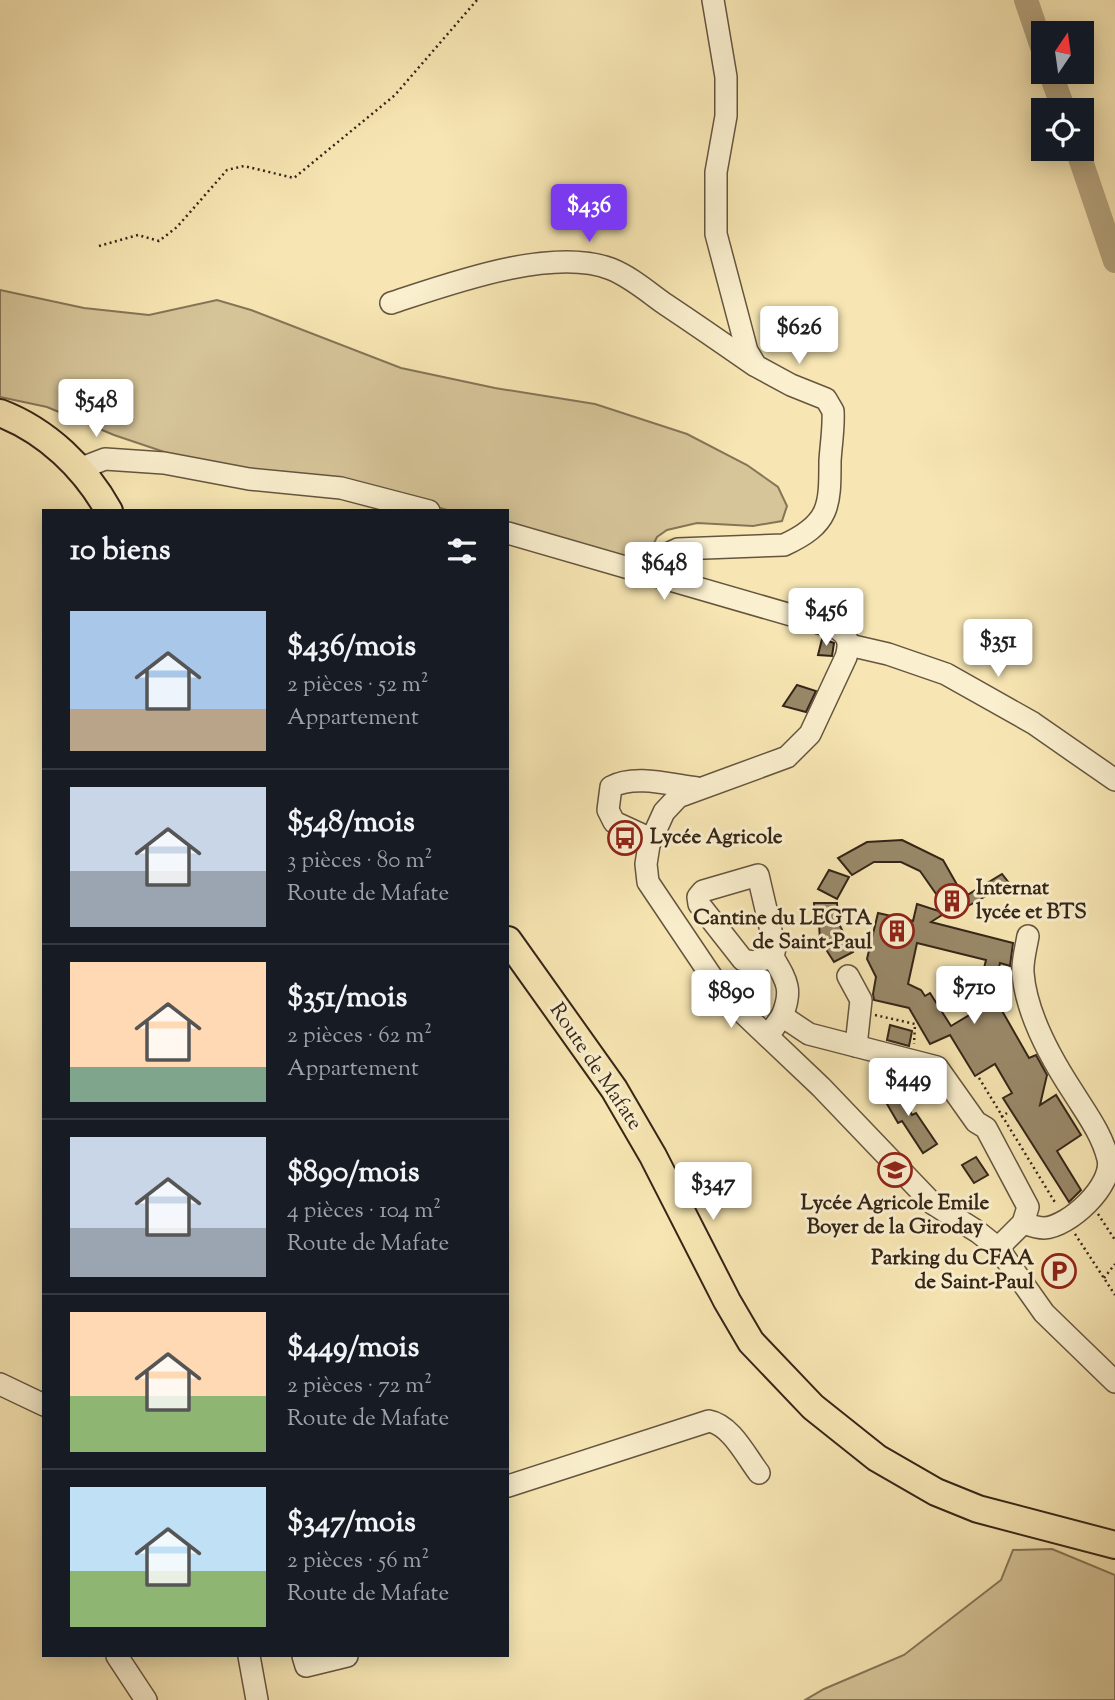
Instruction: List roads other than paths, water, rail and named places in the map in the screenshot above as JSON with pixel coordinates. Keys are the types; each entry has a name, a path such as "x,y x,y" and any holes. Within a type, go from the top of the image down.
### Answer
{"main road":[{"path":"0,413 42,433 79,469 104,502"},
{"name":"Route de Mafate","path":"509,941 614,1089 653,1156 727,1301 751,1342 813,1407 877,1458 936,1492 978,1509 1049,1530 1115,1545"}],"street":[{"path":"713,0 726,77 726,116 716,172 716,234 747,351 756,366"},
{"path":"391,303 517,266 554,262 610,268 632,280 756,366 791,385 826,399 833,411 830,498 819,521 784,545 678,549 665,555 649,576"},
{"path":"104,502 110,474 125,459"},
{"path":"79,469 99,460 125,459 164,463 249,479 341,488 421,509"},
{"path":"509,533 836,628 847,637 849,645 843,666 804,742 787,757 678,797 664,813 651,839 646,864 648,882 724,995 821,1087 932,1203 998,1248 1044,1314 1115,1382"},
{"path":"849,645 888,654 946,674 1033,723 1115,780"},
{"path":"651,839 614,822 608,810 611,787 622,781 634,781 699,788"},
{"path":"1023,1223 1043,1228 1066,1221 1090,1203 1103,1183 1109,1161 1094,1124 1048,1050 1034,1015 1022,971 1028,936"},
{"path":"768,1036 789,1000 786,979 773,957"},
{"path":"848,976 861,1000 856,1046"},
{"path":"782,1016 809,1034 937,1067 975,1122 986,1128 1028,1207 1023,1223 998,1248"},
{"path":"0,1384 42,1404"},
{"path":"509,1486 709,1421 719,1423 730,1433 759,1473"},
{"path":"118,1657 146,1700"},
{"path":"249,1657 257,1700"},
{"path":"303,1657 306,1667 343,1657"}],"waterway":[{"path":"1026,0 1033,21"},
{"path":"1054,84 1060,98"},
{"path":"1081,161 1115,261"}],"place":[{"name":"Lycée Agricole","path":"625,838"},
{"name":"Internat lycée et BTS","path":"952,901"},
{"name":"Cantine du LEGTA de Saint-Paul","path":"897,931"},
{"name":"Lycée Agricole Emile Boyer de la Giroday","path":"895,1170"},
{"name":"Parking du CFAA de Saint-Paul","path":"1059,1271"}]}
